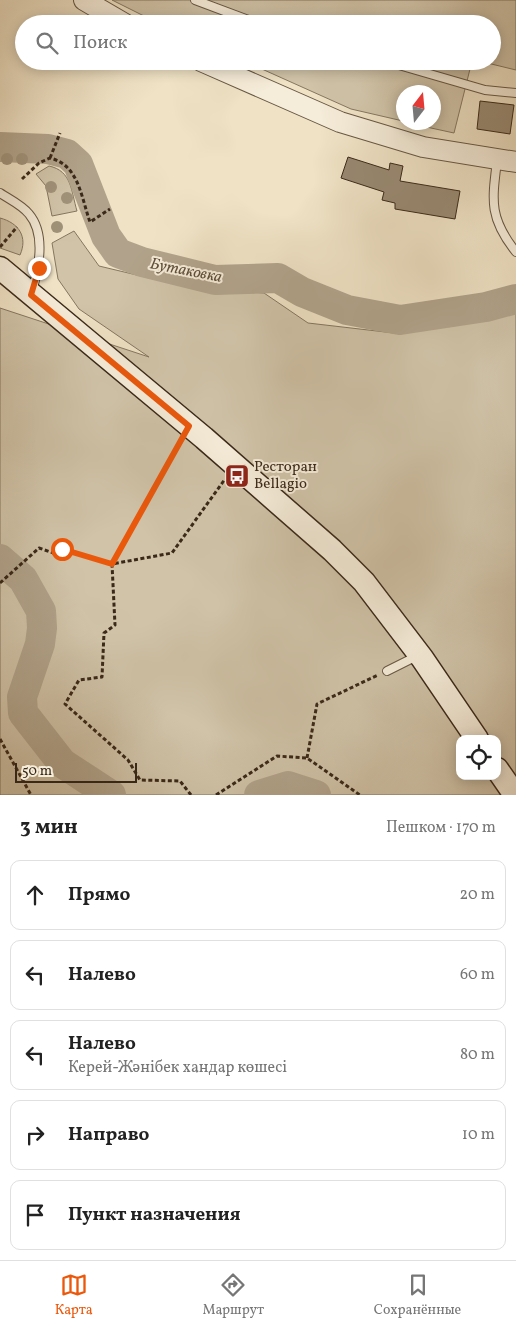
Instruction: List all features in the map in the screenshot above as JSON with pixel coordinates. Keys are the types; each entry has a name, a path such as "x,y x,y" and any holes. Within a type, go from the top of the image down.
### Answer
{"main road":[{"path":"0,268 189,426 332,550 364,582 420,655 474,735"},
{"path":"501,775 515,795"}],"street":[{"path":"84,0 110,15"},
{"path":"221,70 340,122 423,147 507,160"}],"lane":[{"path":"195,0 235,15"},
{"path":"416,70 486,90 516,93"},
{"path":"507,160 493,197 494,214 516,252"},
{"path":"0,193 29,214 37,229 39,268 31,295"},
{"path":"387,671 420,655"}],"path":[{"path":"50,158 60,133"},
{"path":"22,179 39,163 50,158 60,160 75,174 90,222 110,209"},
{"path":"0,247 16,227"},
{"path":"189,426 112,564 115,625 104,633 102,678 79,680 65,704 128,760 140,780 180,781 191,795"},
{"path":"0,583 39,548 56,554 62,549 112,564 172,553 235,466"},
{"path":"307,758 316,704 387,671"},
{"path":"0,739 31,795"},
{"path":"216,795 278,756 307,758 360,795"}],"shaded area":[{"path":"112,0 516,0 516,70 501,66 501,15 142,15"},
{"path":"264,70 470,70 454,133 440,130 441,85 396,85 396,119 351,109"},
{"path":"49,166 62,172 66,177 72,189 77,211 52,216 46,186 36,174"},
{"path":"0,218 12,223 20,232 23,242 20,255 0,248"},
{"path":"74,231 99,266 187,287 264,293 308,323 394,333 477,313 516,309 516,795 0,795 0,308 149,357 79,309 58,279 52,243"}],"building":[{"path":"480,101 514,105 510,134 477,129"},
{"path":"348,157 389,170 390,163 403,166 400,181 460,191 455,219 395,209 395,203 382,200 384,192 341,178"}],"waterway":[{"name":"Бутаковка","path":"0,147 48,149 67,154 78,164 106,236 118,253 142,262 215,280 278,278 302,292 347,310 400,320 486,307 516,299"},
{"path":"0,559 23,579 41,611 42,628 40,644 22,697 23,713 62,763 111,795"},
{"path":"259,795 288,786 316,795"}],"place":[{"name":"Ресторан Bellagio","path":"237,476"}],"route":[{"path":"39,268 31,295 189,426 112,564 62,549"}]}
